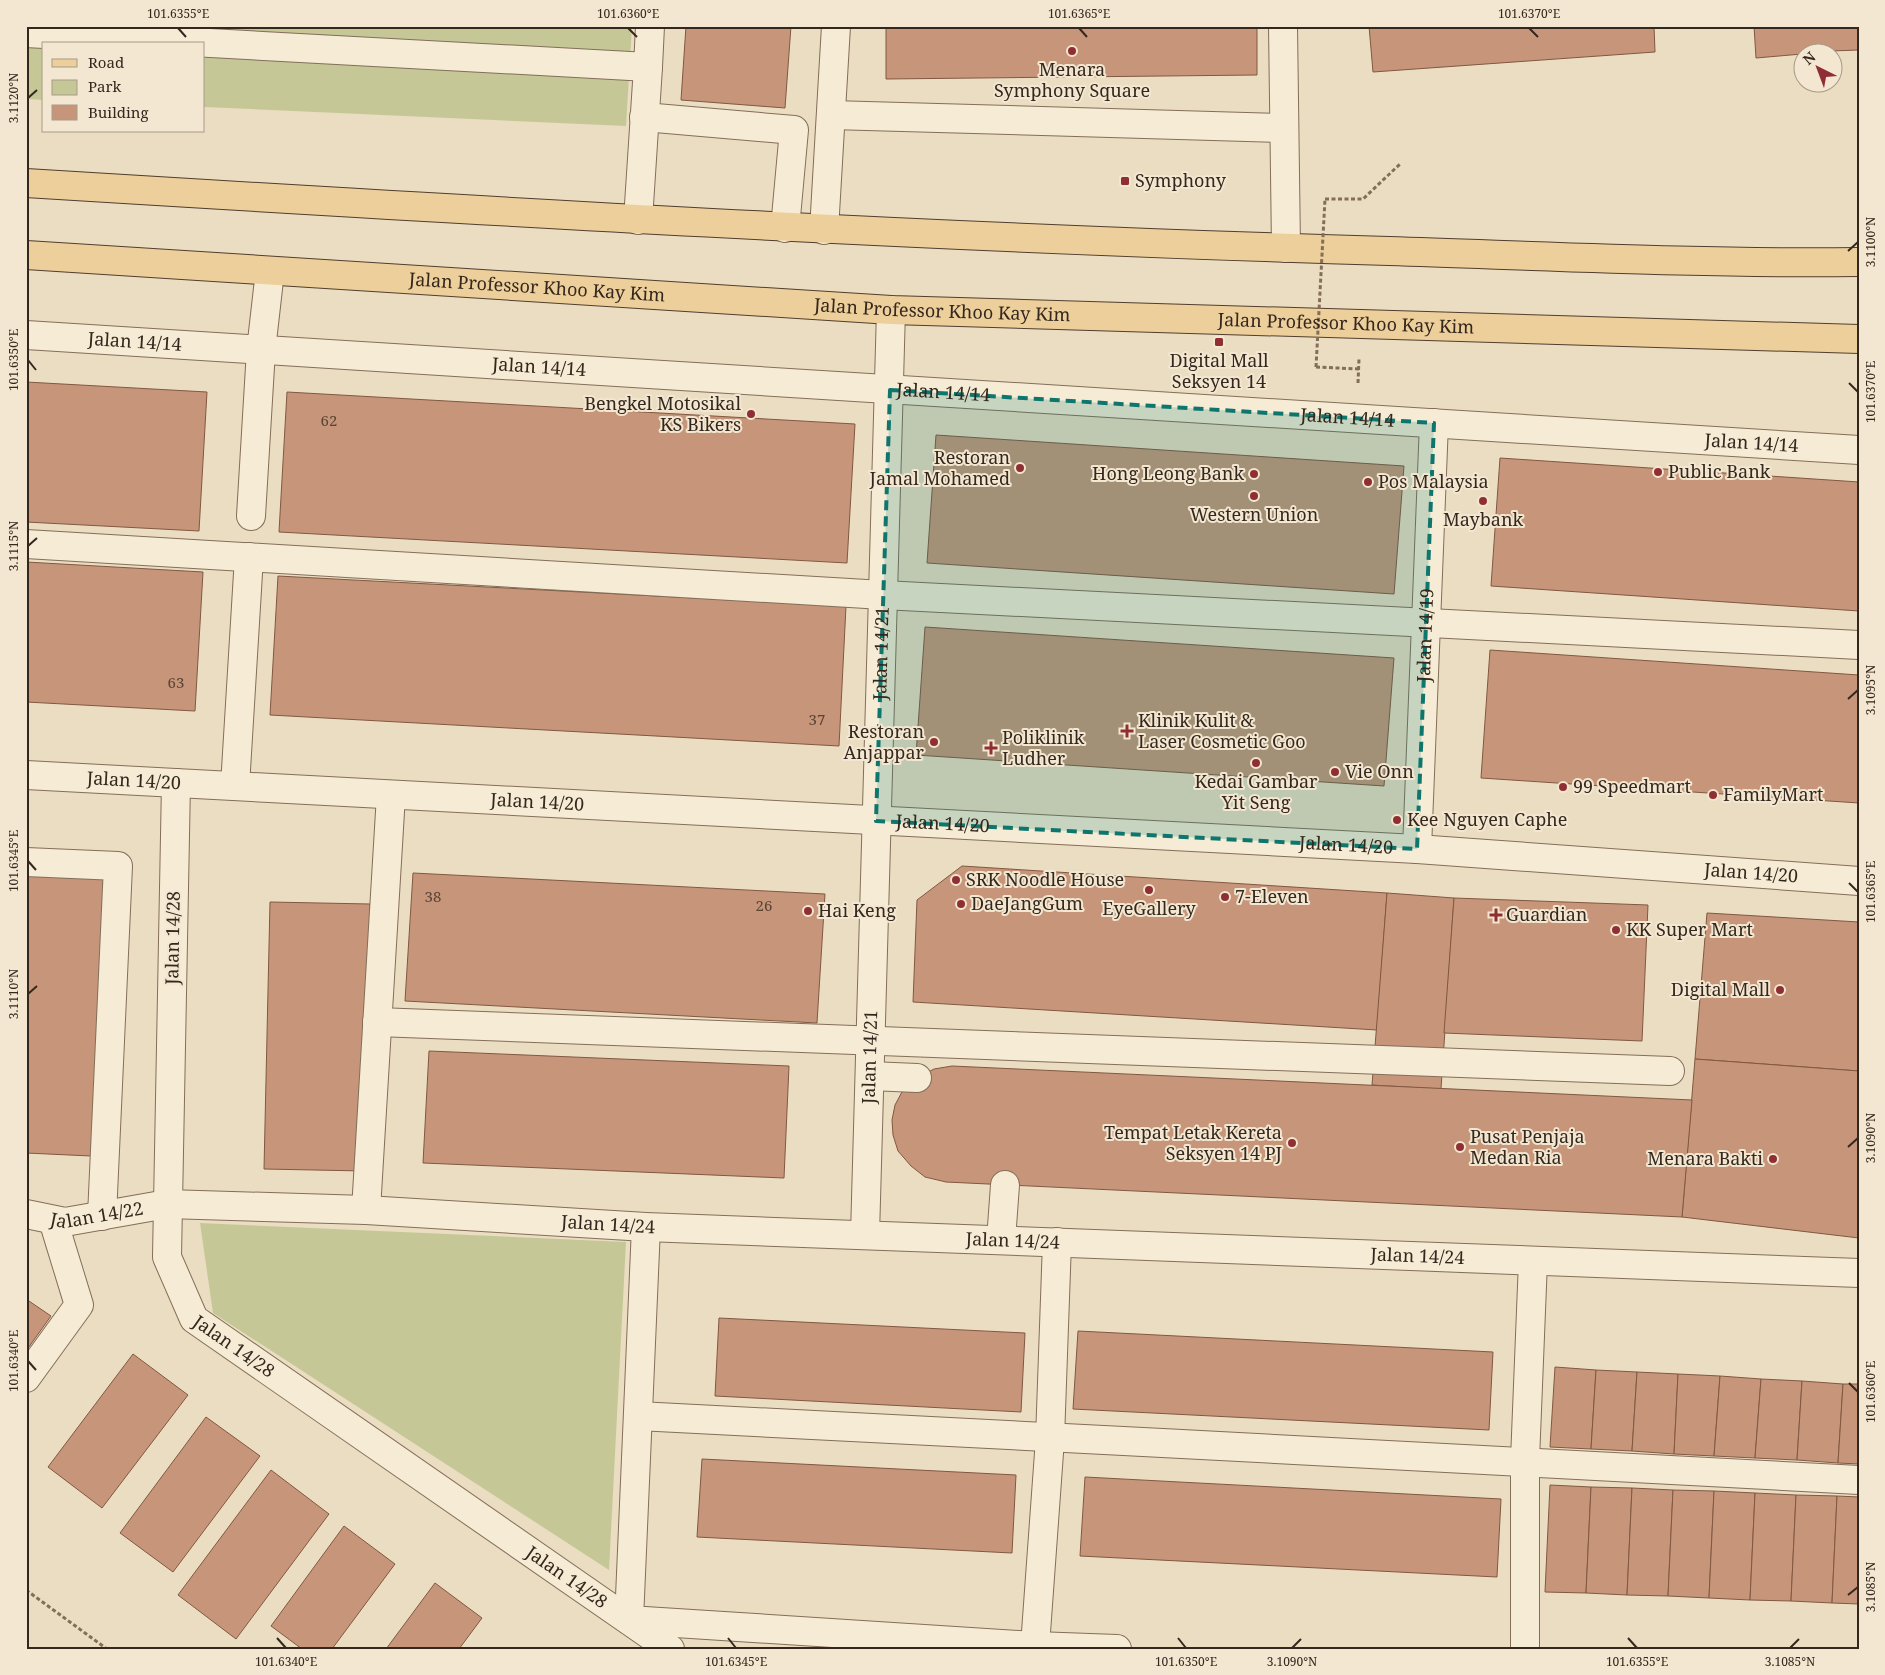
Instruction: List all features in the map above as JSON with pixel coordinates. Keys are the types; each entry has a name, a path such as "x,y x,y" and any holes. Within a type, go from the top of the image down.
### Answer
{"main road":[{"path":"26,183 824,230 1286,248 1773,263 1859,262"},
{"name":"Jalan Professor Khoo Kay Kim","path":"26,255 891,310 1859,339"}],"street":[{"path":"638,220 650,26"},
{"path":"824,230 836,26"},
{"path":"1283,26 1286,248"},
{"path":"26,33 191,42"},
{"path":"205,43 648,67"},
{"path":"831,115 1284,128"},
{"path":"644,117 794,130 785,228"},
{"path":"251,516 261,350 270,270"},
{"name":"Jalan 14/21","path":"865,1235 891,310"},
{"name":"Jalan 14/14","path":"26,335 1859,450"},
{"name":"Jalan 14/19","path":"1417,848 1434,424"},
{"path":"26,544 883,595 1859,644"},
{"path":"235,786 249,557"},
{"name":"Jalan 14/20","path":"26,775 1417,848 1859,881"},
{"name":"Jalan 14/28","path":"176,783 167,1257 194,1319 670,1649"},
{"path":"366,1210 391,795"},
{"path":"26,862 118,866 102,1216"},
{"path":"378,1022 1670,1071"},
{"path":"870,1076 917,1078"},
{"path":"1001,1240 1005,1185"},
{"name":"Jalan 14/24","path":"168,1204 366,1210 646,1226 1859,1274"},
{"name":"Jalan 14/22","path":"26,1214 65,1222 168,1204"},
{"path":"26,1378 79,1305 53,1220"},
{"path":"646,1226 629,1620 1035,1646 1117,1649"},
{"path":"1035,1646 1050,1439 1057,1242"},
{"path":"1525,1649 1524,1460 1533,1261"},
{"path":"638,1416 1050,1439 1524,1460 1859,1480"}],"path":[{"path":"1359,356 1358,369 1316,367 1325,199 1363,199 1400,164"},
{"path":"26,1590 107,1649"}],"highlighted area":[{"path":"890,390 1434,423 1417,849 876,821"}],"green space":[{"path":"26,26 632,26 626,126 205,107 205,42 42,42 42,100 26,99"},
{"path":"200,1223 626,1242 609,1570 213,1313"}],"building":[{"path":"686,26 791,26 785,108 681,100"},
{"name":"Menara Symphony Square","path":"886,26 1257,26 1257,75 886,79"},
{"path":"1369,26 1654,26 1655,52 1373,72"},
{"path":"1754,26 1859,26 1859,50 1842,51 1842,42 1792,42 1792,55 1756,58"},
{"path":"26,382 207,392 199,531 26,522"},
{"path":"287,392 855,424 847,563 279,532"},
{"path":"936,435 1404,466 1394,594 927,563"},
{"path":"1500,458 1859,482 1859,611 1491,586"},
{"path":"26,562 203,572 195,711 26,702"},
{"path":"278,576 846,606 839,746 270,715"},
{"path":"925,627 1394,658 1384,786 916,755"},
{"path":"1490,650 1859,675 1859,803 1481,778"},
{"path":"962,866 1387,893 1377,1030 913,1002 917,900"},
{"path":"413,873 825,894 817,1023 405,1001"},
{"path":"26,875 107,879 91,1156 26,1153"},
{"path":"1387,893 1454,898 1441,1089 1372,1085"},
{"path":"1454,898 1648,905 1642,1041 1444,1033"},
{"path":"270,902 370,904 364,1171 264,1169"},
{"name":"Digital Mall","path":"1707,913 1859,922 1859,1071 1695,1059"},
{"path":"429,1051 789,1066 784,1178 423,1163"},
{"name":"Menara Bakti","path":"1695,1059 1859,1071 1859,1238 1682,1217"},
{"name":"Tempat Letak Kereta Seksyen 14 PJ","path":"952,1066 1692,1100 1682,1217 946,1182 925,1177 911,1166 898,1151 893,1135 892,1120 895,1105 903,1090 917,1078 934,1069"},
{"path":"26,1299 51,1316 26,1351"},
{"path":"719,1318 1025,1333 1021,1412 715,1396"},
{"path":"1078,1331 1493,1352 1489,1430 1073,1409"},
{"path":"133,1354 188,1395 102,1508 48,1467"},
{"path":"1555,1367 1596,1370 1591,1449 1550,1447"},
{"path":"1596,1370 1637,1372 1632,1451 1591,1449"},
{"path":"1637,1372 1678,1374 1674,1454 1632,1451"},
{"path":"1678,1374 1720,1376 1714,1456 1674,1454"},
{"path":"1720,1376 1761,1379 1755,1458 1714,1456"},
{"path":"1761,1379 1802,1381 1797,1460 1755,1458"},
{"path":"1802,1381 1843,1384 1838,1463 1797,1460"},
{"path":"1843,1384 1859,1384 1859,1464 1838,1463"},
{"path":"206,1417 260,1456 173,1572 120,1533"},
{"path":"702,1459 1016,1475 1012,1553 697,1537"},
{"path":"271,1470 329,1514 236,1639 178,1595"},
{"path":"1085,1477 1501,1499 1497,1577 1080,1556"},
{"path":"1550,1485 1591,1487 1586,1593 1545,1592"},
{"path":"1591,1487 1632,1488 1627,1595 1586,1593"},
{"path":"1632,1488 1673,1490 1668,1596 1627,1595"},
{"path":"1673,1490 1714,1491 1709,1598 1668,1596"},
{"path":"1714,1491 1755,1493 1750,1600 1709,1598"},
{"path":"1755,1493 1796,1495 1791,1601 1750,1600"},
{"path":"1796,1495 1837,1496 1832,1603 1791,1601"},
{"path":"1837,1496 1859,1497 1859,1604 1832,1603"},
{"path":"344,1526 395,1564 332,1649 302,1649 271,1626"},
{"path":"435,1583 482,1618 459,1649 386,1649"}],"place":[{"name":"Menara Symphony Square","path":"1072,51"},
{"name":"Symphony","path":"1125,181"},
{"name":"Digital Mall Seksyen 14","path":"1219,342"},
{"name":"Bengkel Motosikal KS Bikers","path":"751,414"},
{"name":"Restoran Jamal Mohamed","path":"1020,468"},
{"name":"Public Bank","path":"1658,472"},
{"name":"Hong Leong Bank","path":"1254,474"},
{"name":"Pos Malaysia","path":"1368,482"},
{"name":"Western Union","path":"1254,496"},
{"name":"Maybank","path":"1483,501"},
{"name":"Klinik Kulit & Laser Cosmetic Goo","path":"1127,731"},
{"name":"Restoran Anjappar","path":"934,742"},
{"name":"Poliklinik Ludher","path":"991,748"},
{"name":"Kedai Gambar Yit Seng","path":"1256,763"},
{"name":"Vie Onn","path":"1335,772"},
{"name":"99 Speedmart","path":"1563,787"},
{"name":"FamilyMart","path":"1713,795"},
{"name":"Kee Nguyen Caphe","path":"1397,820"},
{"name":"SRK Noodle House","path":"956,880"},
{"name":"EyeGallery","path":"1149,890"},
{"name":"7-Eleven","path":"1225,897"},
{"name":"DaeJangGum","path":"961,904"},
{"name":"Hai Keng","path":"808,911"},
{"name":"Guardian","path":"1496,915"},
{"name":"KK Super Mart","path":"1616,930"},
{"name":"Digital Mall","path":"1780,990"},
{"name":"Tempat Letak Kereta Seksyen 14 PJ","path":"1292,1143"},
{"name":"Pusat Penjaja Medan Ria","path":"1460,1147"},
{"name":"Menara Bakti","path":"1773,1159"}]}
